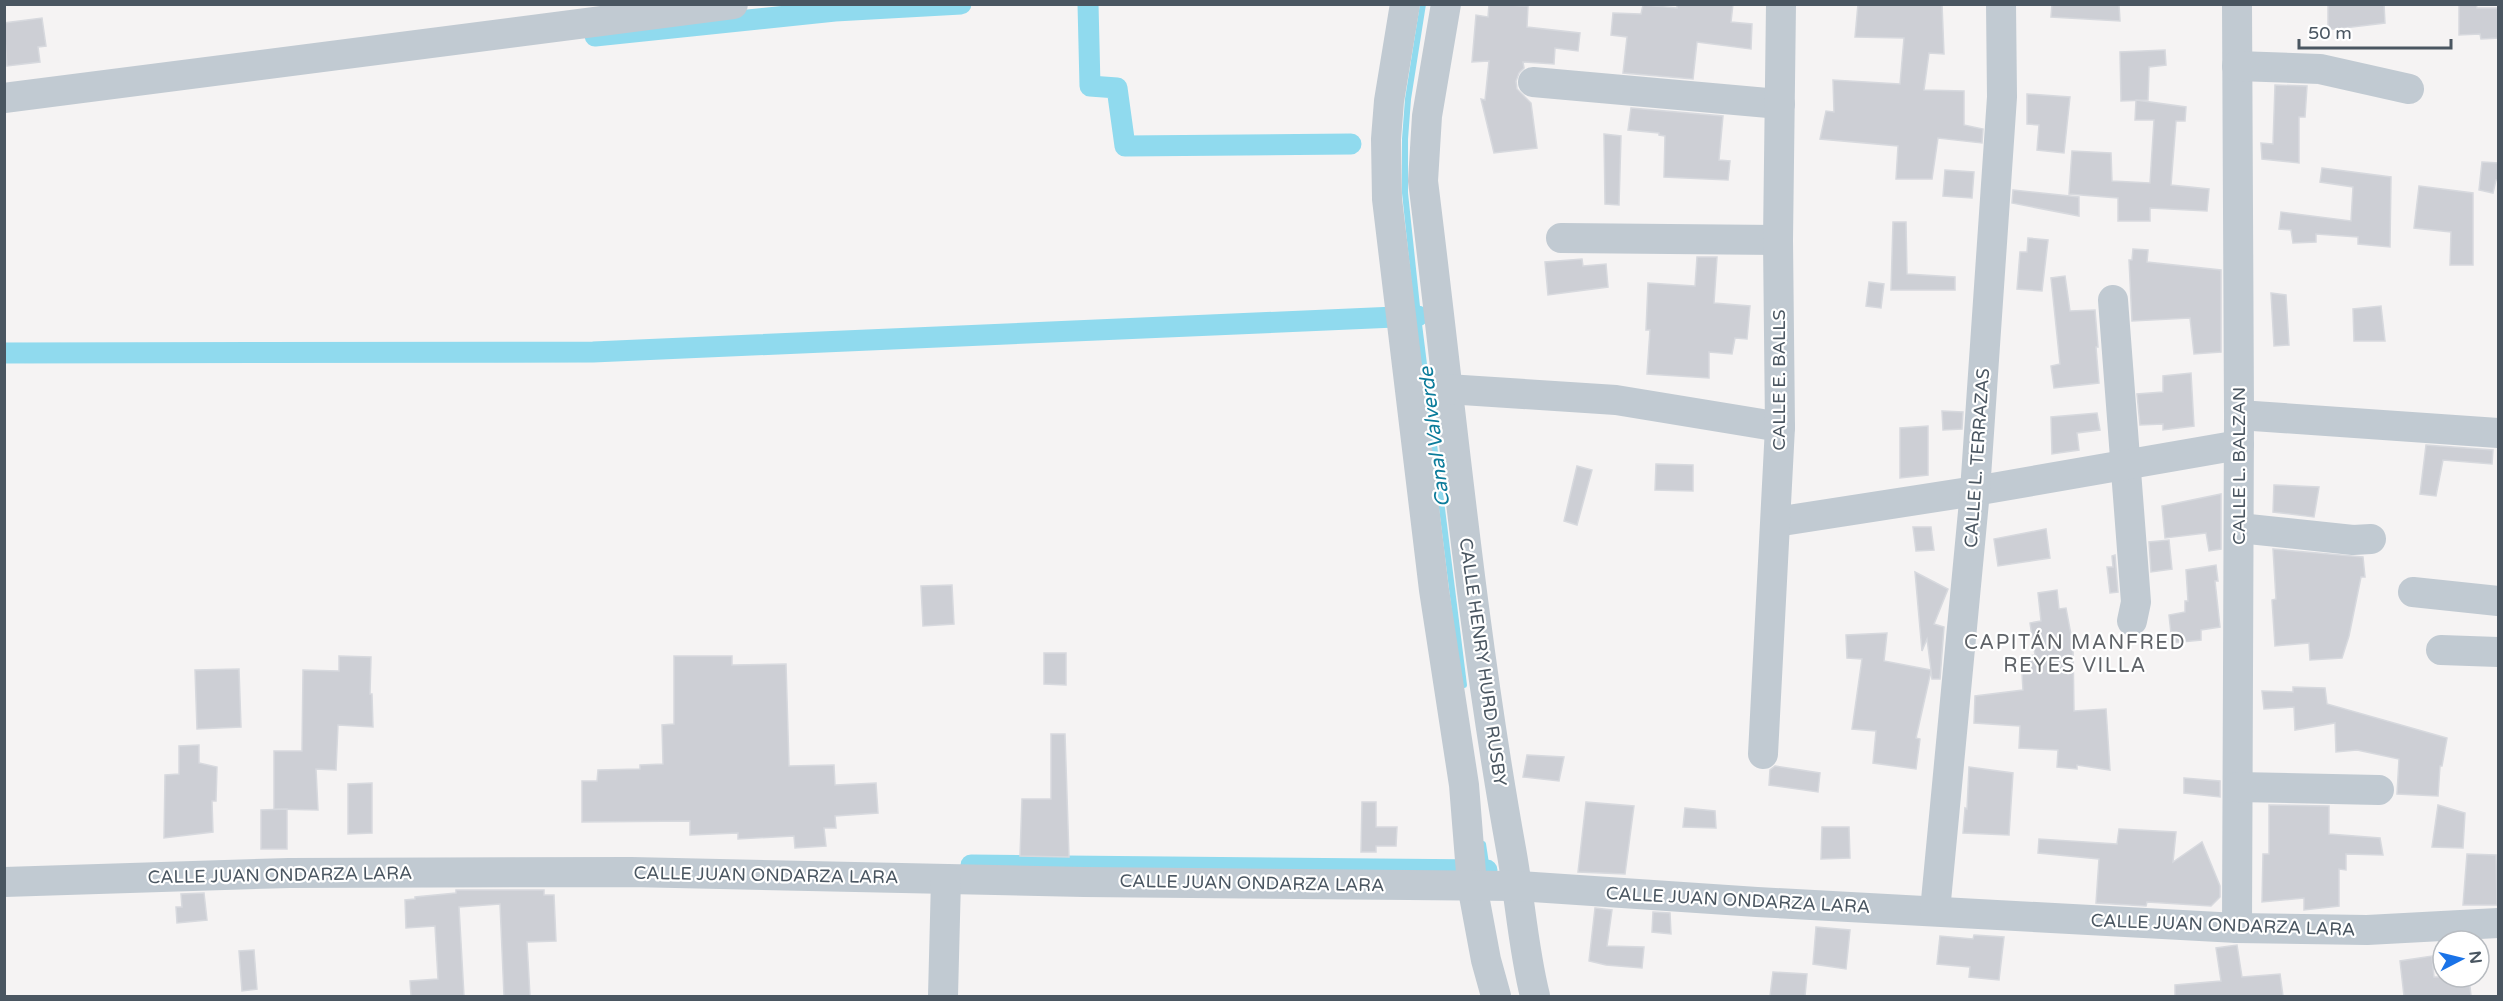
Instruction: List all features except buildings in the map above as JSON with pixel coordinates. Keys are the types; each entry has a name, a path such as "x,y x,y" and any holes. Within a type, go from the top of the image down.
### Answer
{"street":[{"path":"4,99 734,4"},
{"name":"CALLE HENRY HURD RUSBY","path":"1405,4 1389,101 1386,139 1387,199 1434,590 1464,785 1472,885 1486,960 1496,996"},
{"name":"CALLE HENRY HURD RUSBY","path":"1446,4 1427,116 1423,182 1478,649 1518,886 1527,964 1535,996"},
{"name":"CALLE E. BALLS","path":"1763,754 1780,427 1778,240 1781,4"},
{"name":"CALLE L. TERRAZAS","path":"1935,911 1975,491 2002,97 2001,4"},
{"name":"CALLE L. BALZAN","path":"2237,4 2239,415 2237,928"},
{"path":"2237,66 2320,69 2409,89"},
{"path":"1533,82 1780,104"},
{"path":"1561,238 1778,240"},
{"path":"2113,300 2136,602 2132,621"},
{"path":"1447,390 1616,400 1780,427"},
{"path":"2239,415 2499,433"},
{"path":"1776,522 1975,491 2239,445"},
{"path":"2239,528 2353,540 2371,539"},
{"path":"2413,592 2499,601"},
{"path":"2441,650 2499,652"},
{"path":"2238,787 2379,790"},
{"name":"CALLE JUAN ONDARZA LARA","path":"4,882 289,873 631,872 946,879 1472,885 2237,928 2367,930 2499,923"},
{"path":"943,996 946,879"}],"waterway":[{"path":"595,36 835,11 961,4"},
{"path":"1088,4 1090,86 1117,88 1125,146 1351,144"},
{"name":"Canal Valverde","path":"1423,4 1408,99 1405,193 1464,685"},
{"path":"4,353 593,352 1418,316"},
{"name":"Canal Valverde","path":"1483,844 1487,870"},
{"path":"971,865 1487,870"}],"district":[{"name":"CAPITÁN MANFRED REYES VILLA","path":"2075,654"}]}
